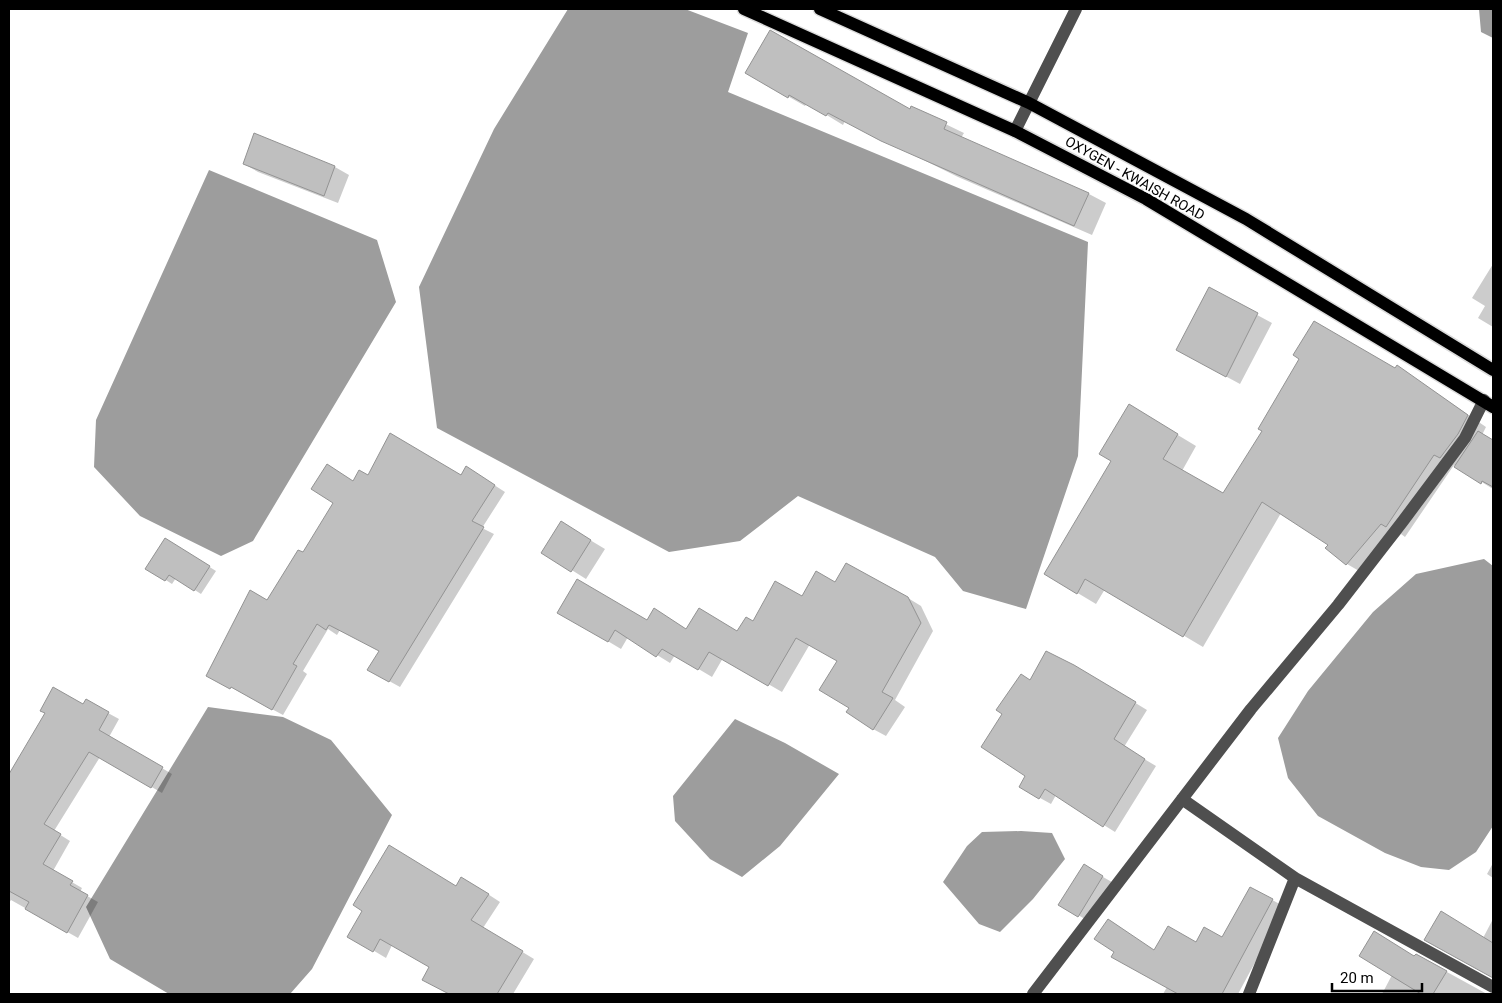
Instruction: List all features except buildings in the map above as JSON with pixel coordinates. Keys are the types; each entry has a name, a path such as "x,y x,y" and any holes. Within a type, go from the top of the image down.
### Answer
{"main road":[{"name":"OXYGEN - KWAISH ROAD","path":"744,9 1015,131 1146,200 1489,404"},
{"name":"OXYGEN - KWAISH ROAD","path":"820,9 1029,103 1246,218 1493,370"}],"street":[{"path":"1015,131 1076,9"},
{"path":"1033,994 1251,709 1338,605 1489,404"},
{"path":"1182,799 1295,878 1493,987"},
{"path":"1250,994 1295,878"}],"shaded area":[{"path":"568,9 685,9 748,33 728,92 1088,242 1078,456 1026,609 963,591 935,557 798,496 740,541 669,552 437,428 419,287 494,129"},
{"path":"1479,9 1493,9 1493,38 1481,32"},
{"path":"209,170 377,240 396,302 253,541 221,556 140,516 94,467 96,420"},
{"path":"1484,559 1493,566 1493,826 1476,852 1449,870 1421,867 1385,853 1318,816 1288,778 1278,738 1308,691 1373,612 1416,574"},
{"path":"208,707 283,717 331,740 392,815 312,969 290,994 169,994 110,959 86,907"},
{"path":"735,719 785,743 839,774 780,846 742,877 710,859 675,821 673,796"},
{"path":"1021,831 1052,833 1065,859 1033,899 1000,932 979,924 943,882 967,846 982,832"}]}
